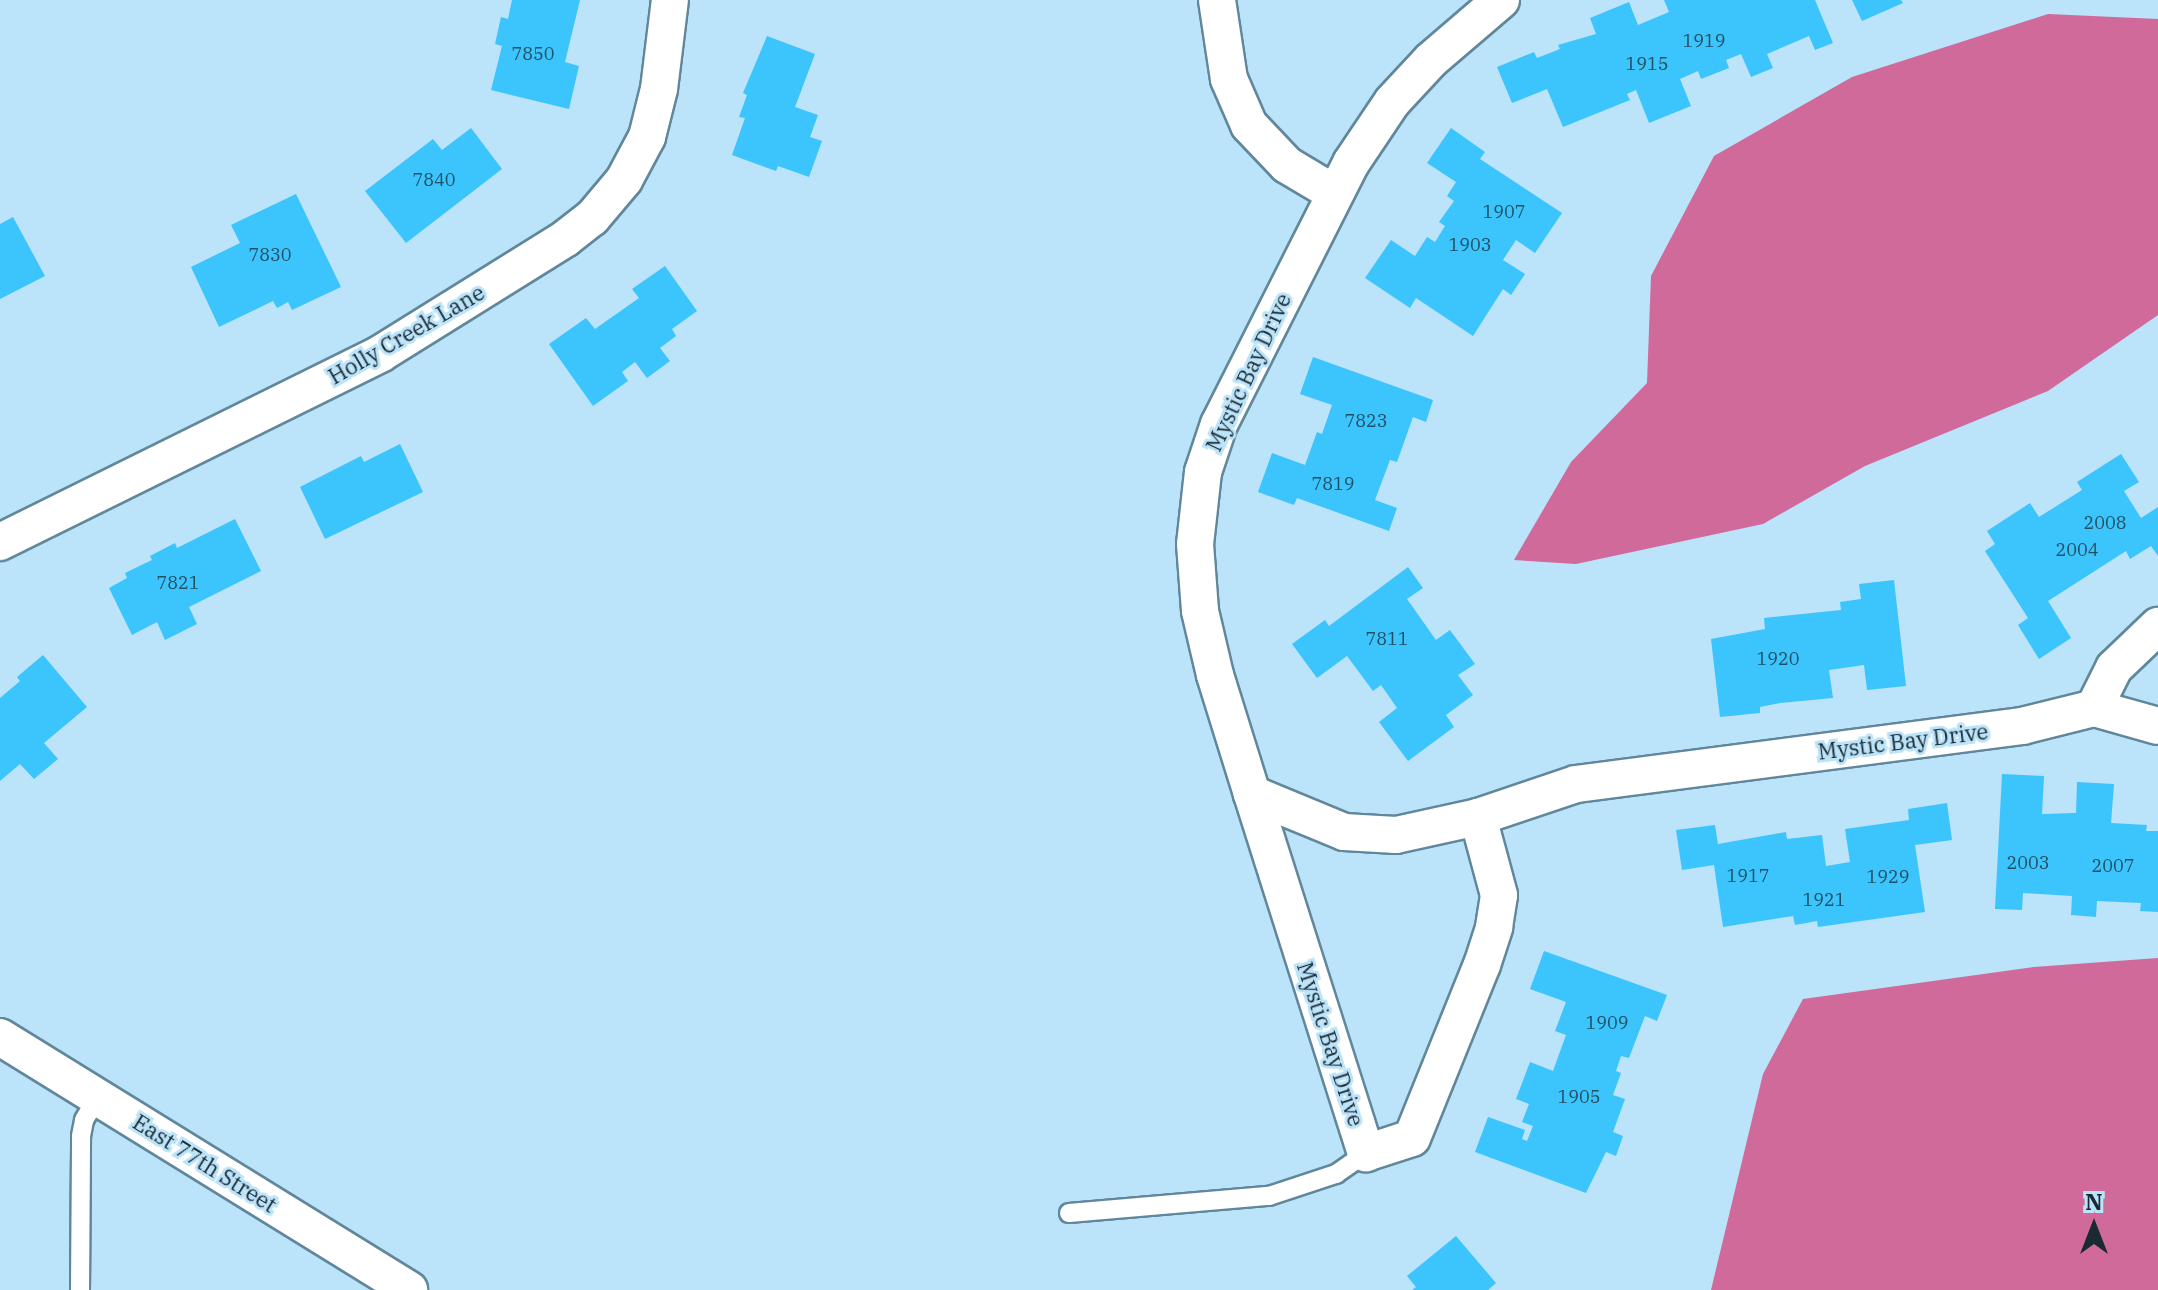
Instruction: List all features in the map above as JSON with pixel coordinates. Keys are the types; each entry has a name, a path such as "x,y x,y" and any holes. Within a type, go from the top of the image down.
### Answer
{"street":[{"name":"Holly Creek Lane","path":"0,542 380,354 566,238 592,218 624,180 647,137 659,89 670,0"},
{"path":"1217,0 1229,79 1249,125 1287,165 1334,193"},
{"name":"Mystic Bay Drive","path":"1478,817 1499,895 1486,952 1412,1138 1366,1153 1215,675 1200,611 1195,544 1203,472 1219,424 1334,193 1392,102 1431,60 1501,0"},
{"path":"2158,626 2114,668 2094,708 2158,726"},
{"name":"Mystic Bay Drive","path":"1252,794 1344,832 1396,835 1478,817 1576,784 2022,726 2094,708"},
{"name":"East 77th Street","path":"0,1037 409,1290"}],"lane":[{"path":"80,1290 81,1136 84,1120 98,1097"},
{"path":"1069,1213 1269,1196 1336,1174 1366,1153"}],"shaded area":[{"path":"2048,14 2158,19 2158,315 2048,391 1865,466 1763,524 1576,564 1514,560 1571,462 1647,383 1651,276 1714,156 1852,77"},
{"path":"2158,958 2158,1290 1711,1290 1763,1074 1803,999 2034,967"}],"building":[{"path":"512,0 580,0 565,62 579,66 569,109 491,90 502,46 495,44 501,17 508,19"},
{"path":"1664,0 1815,0 1833,43 1815,50 1809,36 1767,54 1773,68 1751,77 1741,54 1726,60 1729,68 1701,79 1698,71 1680,79 1691,106 1649,123 1636,90 1627,94 1630,100 1563,127 1547,89 1512,103 1497,67 1534,52 1537,58 1560,49 1558,45 1596,34 1590,18 1629,2 1638,25 1669,12"},
{"path":"1852,0 1901,0 1903,3 1862,21"},
{"path":"767,36 815,54 795,107 818,115 810,137 822,141 809,177 778,166 776,171 732,155 745,118 739,117 747,95 743,93"},
{"path":"471,128 502,169 406,243 365,191 433,139 442,150"},
{"path":"1451,128 1485,152 1480,159 1562,213 1535,253 1516,240 1503,260 1525,274 1511,295 1503,289 1473,336 1416,298 1410,308 1365,278 1391,240 1415,256 1427,237 1435,242 1445,226 1439,222 1454,201 1447,196 1456,182 1427,163"},
{"path":"296,194 341,287 292,310 288,302 277,308 273,301 219,327 191,267 240,243 231,225"},
{"path":"13,217 45,276 0,299 0,224"},
{"path":"665,266 697,311 672,329 676,336 660,348 670,361 647,378 635,362 622,372 628,381 593,406 549,344 586,318 595,329 639,298 632,289"},
{"path":"1313,357 1433,400 1426,422 1413,417 1397,462 1390,460 1375,500 1397,508 1389,531 1297,498 1294,505 1258,492 1272,453 1305,465 1317,432 1322,434 1332,405 1300,394"},
{"path":"400,444 423,492 325,539 300,487 361,456 364,462"},
{"path":"2121,454 2139,482 2124,491 2141,518 2158,507 2158,556 2151,546 2130,559 2126,551 2048,601 2071,638 2039,659 2018,625 2028,618 1985,551 1995,544 1987,531 2030,503 2039,517 2082,490 2077,482"},
{"path":"235,519 261,571 189,607 197,624 165,640 157,622 132,635 109,588 127,578 125,573 152,560 150,556 175,543 177,548"},
{"path":"1408,567 1423,588 1407,599 1436,640 1450,630 1475,664 1458,675 1473,695 1446,715 1454,727 1408,761 1379,722 1397,708 1381,685 1373,691 1347,656 1317,678 1292,644 1325,620 1329,626"},
{"path":"1894,580 1906,686 1867,690 1864,665 1829,670 1833,698 1780,703 1760,707 1760,713 1720,717 1711,639 1765,629 1764,618 1841,610 1840,602 1861,599 1859,584"},
{"path":"43,655 87,707 44,743 58,759 34,779 20,764 0,781 0,698 20,681 17,677"},
{"path":"2002,774 2044,776 2042,814 2076,813 2077,782 2114,784 2111,823 2147,825 2146,831 2158,831 2158,912 2140,911 2141,903 2097,901 2096,917 2071,915 2072,896 2023,893 2022,910 1995,909"},
{"path":"1947,803 1952,840 1915,845 1925,912 1818,927 1817,921 1795,925 1793,916 1723,927 1714,865 1682,870 1676,830 1715,825 1718,844 1786,832 1787,839 1822,835 1826,866 1850,862 1845,829 1909,820 1908,809"},
{"path":"1544,951 1667,995 1657,1021 1645,1016 1629,1058 1621,1056 1616,1071 1621,1073 1613,1095 1625,1099 1613,1132 1623,1136 1616,1156 1606,1152 1586,1193 1475,1152 1488,1117 1525,1130 1522,1139 1527,1141 1533,1126 1522,1122 1529,1104 1516,1099 1530,1062 1553,1071 1566,1035 1555,1031 1566,1002 1530,989"},
{"path":"1456,1236 1496,1283 1488,1290 1412,1290 1416,1287 1407,1276"}]}
